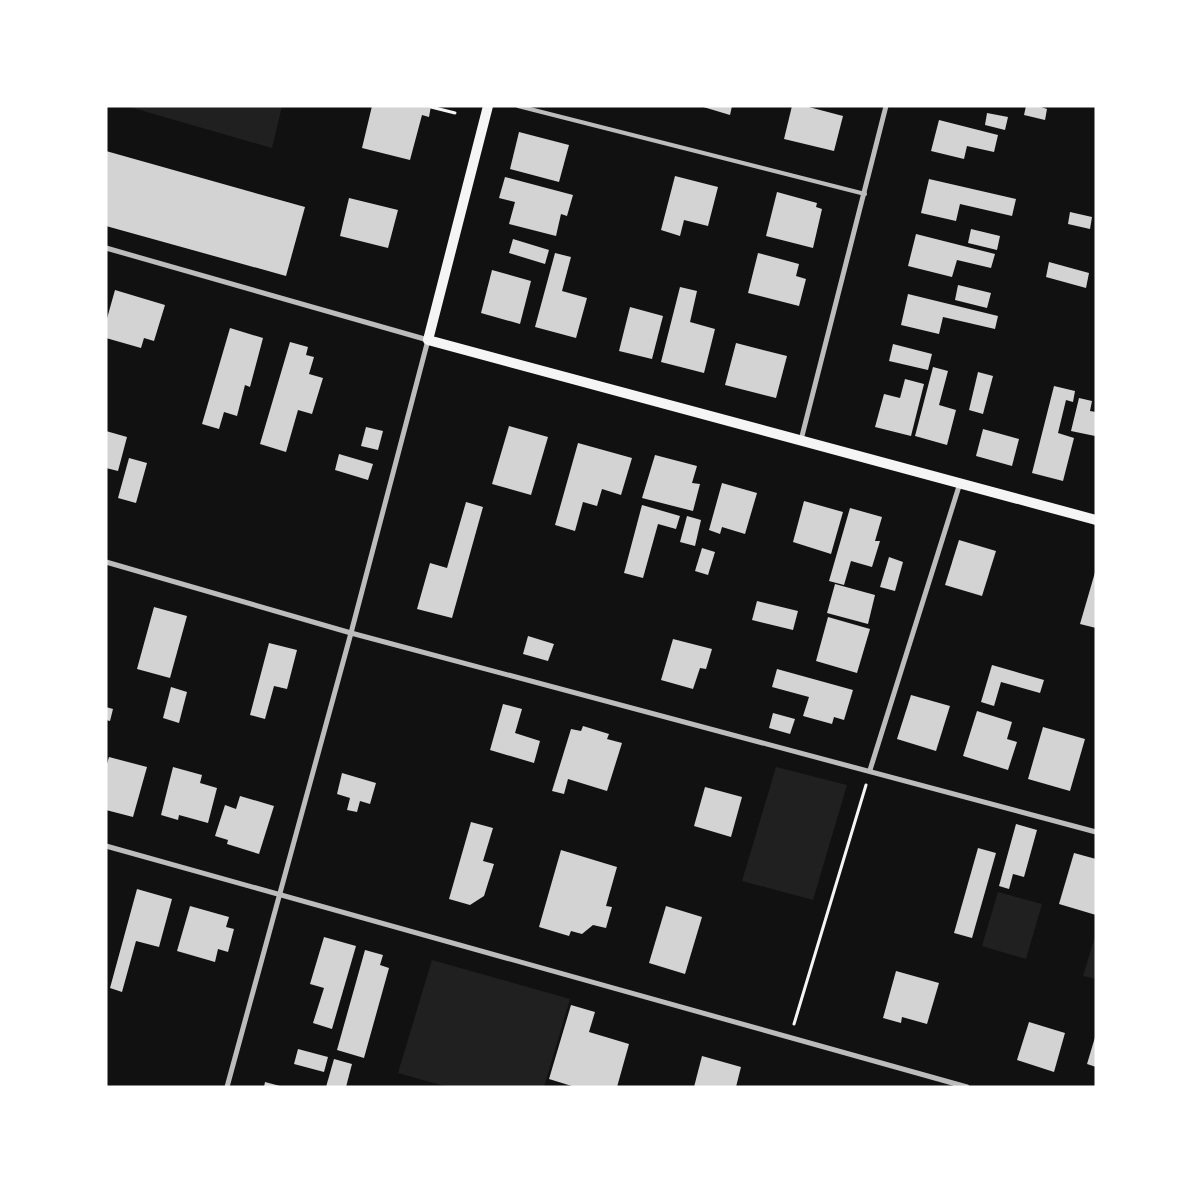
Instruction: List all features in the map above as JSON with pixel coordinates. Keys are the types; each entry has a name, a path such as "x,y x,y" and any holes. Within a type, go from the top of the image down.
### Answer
{"main road":[{"path":"488,106 428,340 1096,520"}],"street":[{"path":"801,440 886,106"},
{"path":"106,248 428,340 351,633 227,1087"},
{"path":"870,770 960,483"},
{"path":"106,562 351,633 870,770 1096,832"},
{"path":"106,846 279,896 967,1087"}],"lane":[{"path":"518,106 864,194"}],"path":[{"path":"431,107 455,113"},
{"path":"790,1037 870,770"}],"shaded area":[{"path":"126,106 282,106 272,148"},
{"path":"776,767 847,785 813,900 742,881"},
{"path":"998,892 1042,904 1026,959 982,946"},
{"path":"1096,933 1096,979 1083,976"},
{"path":"432,960 570,999 544,1087 448,1087 398,1073"}],"building":[{"path":"372,106 431,106 429,117 422,115 410,160 362,148"},
{"path":"700,106 732,106 730,115"},
{"path":"792,106 805,106 843,116 834,151 784,139"},
{"path":"1026,106 1038,106 1047,109 1045,120 1024,115"},
{"path":"987,113 1008,117 1005,130 985,125"},
{"path":"939,120 998,135 994,152 967,146 964,159 931,151"},
{"path":"519,132 569,145 559,182 510,169"},
{"path":"106,151 305,207 286,276 106,226"},
{"path":"675,176 718,187 708,226 684,220 680,236 661,230"},
{"path":"505,177 573,195 567,216 561,214 556,236 509,224 515,202 499,198"},
{"path":"929,179 1016,199 1012,216 960,204 956,221 921,213"},
{"path":"777,192 817,203 816,207 822,209 813,248 766,236"},
{"path":"349,198 398,210 388,248 340,236"},
{"path":"1070,212 1092,217 1090,229 1068,224"},
{"path":"971,229 1000,236 997,250 968,243"},
{"path":"916,234 995,254 991,268 957,260 952,277 908,266"},
{"path":"513,239 549,250 545,264 509,253"},
{"path":"555,253 571,257 562,291 587,298 576,338 535,327"},
{"path":"758,253 799,264 796,276 806,279 799,306 748,293"},
{"path":"1049,262 1089,273 1086,288 1046,277"},
{"path":"492,270 531,281 520,324 481,313"},
{"path":"958,285 991,293 987,308 955,300"},
{"path":"680,287 697,291 690,322 715,329 704,373 661,362"},
{"path":"115,290 165,305 154,341 144,338 141,348 106,338 106,322"},
{"path":"908,294 998,316 995,329 943,317 939,334 901,325"},
{"path":"630,307 663,316 652,359 619,351"},
{"path":"230,328 263,338 250,387 245,385 237,416 224,412 219,429 202,424"},
{"path":"290,342 308,347 306,355 314,357 309,374 323,378 312,414 298,410 286,452 260,444"},
{"path":"736,343 787,356 776,398 725,385"},
{"path":"893,344 932,354 928,370 889,361"},
{"path":"933,367 948,371 939,405 956,410 947,445 915,436"},
{"path":"978,372 993,376 983,414 969,410"},
{"path":"905,379 924,384 911,436 875,427 884,394 900,398"},
{"path":"1054,386 1075,391 1073,402 1066,400 1058,433 1074,438 1063,481 1032,473"},
{"path":"1079,398 1092,401 1090,411 1096,412 1095,436 1071,431"},
{"path":"509,426 548,437 531,495 492,484"},
{"path":"366,427 383,431 378,450 361,446"},
{"path":"983,429 1019,439 1012,466 976,456"},
{"path":"106,431 127,437 118,471 106,468"},
{"path":"578,443 632,458 621,495 602,489 597,506 583,502 575,531 555,525"},
{"path":"339,454 373,464 368,480 335,470"},
{"path":"655,455 697,466 692,483 700,484 693,511 642,498"},
{"path":"129,458 147,463 136,503 118,498"},
{"path":"722,483 757,493 745,534 722,527 720,534 709,530"},
{"path":"804,501 843,512 831,554 793,542"},
{"path":"466,502 483,507 452,618 417,609 430,563 447,568"},
{"path":"642,505 680,516 676,529 658,524 643,578 624,573"},
{"path":"850,508 882,517 875,541 880,541 872,567 851,561 844,585 829,581"},
{"path":"687,516 701,520 695,546 680,542"},
{"path":"959,540 996,551 982,596 945,585"},
{"path":"702,548 715,552 708,575 695,571"},
{"path":"889,557 903,562 895,591 880,587"},
{"path":"1096,569 1096,628 1080,624"},
{"path":"835,584 875,595 868,624 827,613"},
{"path":"757,601 798,611 793,630 752,620"},
{"path":"154,607 187,616 170,678 137,669"},
{"path":"828,617 870,629 857,673 816,661"},
{"path":"528,636 554,644 548,661 523,654"},
{"path":"673,639 712,649 706,669 700,668 693,689 661,680"},
{"path":"269,643 297,650 287,689 274,686 265,719 250,715"},
{"path":"992,665 1044,680 1040,693 1001,682 994,706 981,702"},
{"path":"777,669 853,690 844,720 834,717 832,724 803,716 809,697 772,687"},
{"path":"171,687 187,692 179,723 163,718"},
{"path":"911,695 950,706 936,751 897,739"},
{"path":"503,704 522,709 515,733 540,741 534,763 490,750"},
{"path":"106,707 113,709 110,721 106,720"},
{"path":"977,711 1012,722 1007,739 1017,742 1008,770 963,756"},
{"path":"773,713 795,719 790,734 769,728"},
{"path":"583,726 609,734 607,739 622,743 607,791 568,779 564,794 552,791 571,729 581,731"},
{"path":"1043,727 1085,739 1070,791 1028,779"},
{"path":"109,757 147,767 133,817 106,810 106,767"},
{"path":"173,767 202,775 200,783 217,788 208,823 179,815 178,820 161,815"},
{"path":"342,773 376,783 370,804 360,801 357,812 347,810 350,798 337,794"},
{"path":"705,787 742,797 731,837 694,826"},
{"path":"240,796 274,806 259,854 227,844 228,840 215,836 225,805 236,809"},
{"path":"471,822 493,828 483,861 494,864 484,896 470,905 449,899"},
{"path":"1016,824 1037,830 1024,877 1013,874 1009,889 999,886"},
{"path":"978,848 996,853 972,938 954,933"},
{"path":"561,850 617,867 606,906 612,907 606,928 593,925 582,934 571,931 569,936 539,927"},
{"path":"1074,853 1096,859 1096,915 1059,904"},
{"path":"137,889 172,899 159,947 136,941 122,992 110,988"},
{"path":"190,906 229,917 226,927 234,929 228,952 218,949 215,962 177,951"},
{"path":"666,906 702,917 685,974 649,963"},
{"path":"324,937 356,946 332,1029 313,1023 324,988 310,984"},
{"path":"365,950 383,955 380,965 389,968 364,1058 337,1050"},
{"path":"896,971 939,983 927,1024 902,1017 901,1023 883,1018"},
{"path":"571,1005 595,1012 589,1032 629,1044 617,1087 575,1087 549,1079"},
{"path":"1029,1022 1065,1033 1054,1072 1017,1060"},
{"path":"1096,1034 1096,1067 1087,1064"},
{"path":"298,1049 328,1057 324,1072 294,1064"},
{"path":"702,1056 741,1067 736,1087 694,1087"},
{"path":"334,1059 352,1064 346,1087 326,1087"},
{"path":"265,1082 280,1086 280,1087 264,1087"}]}
